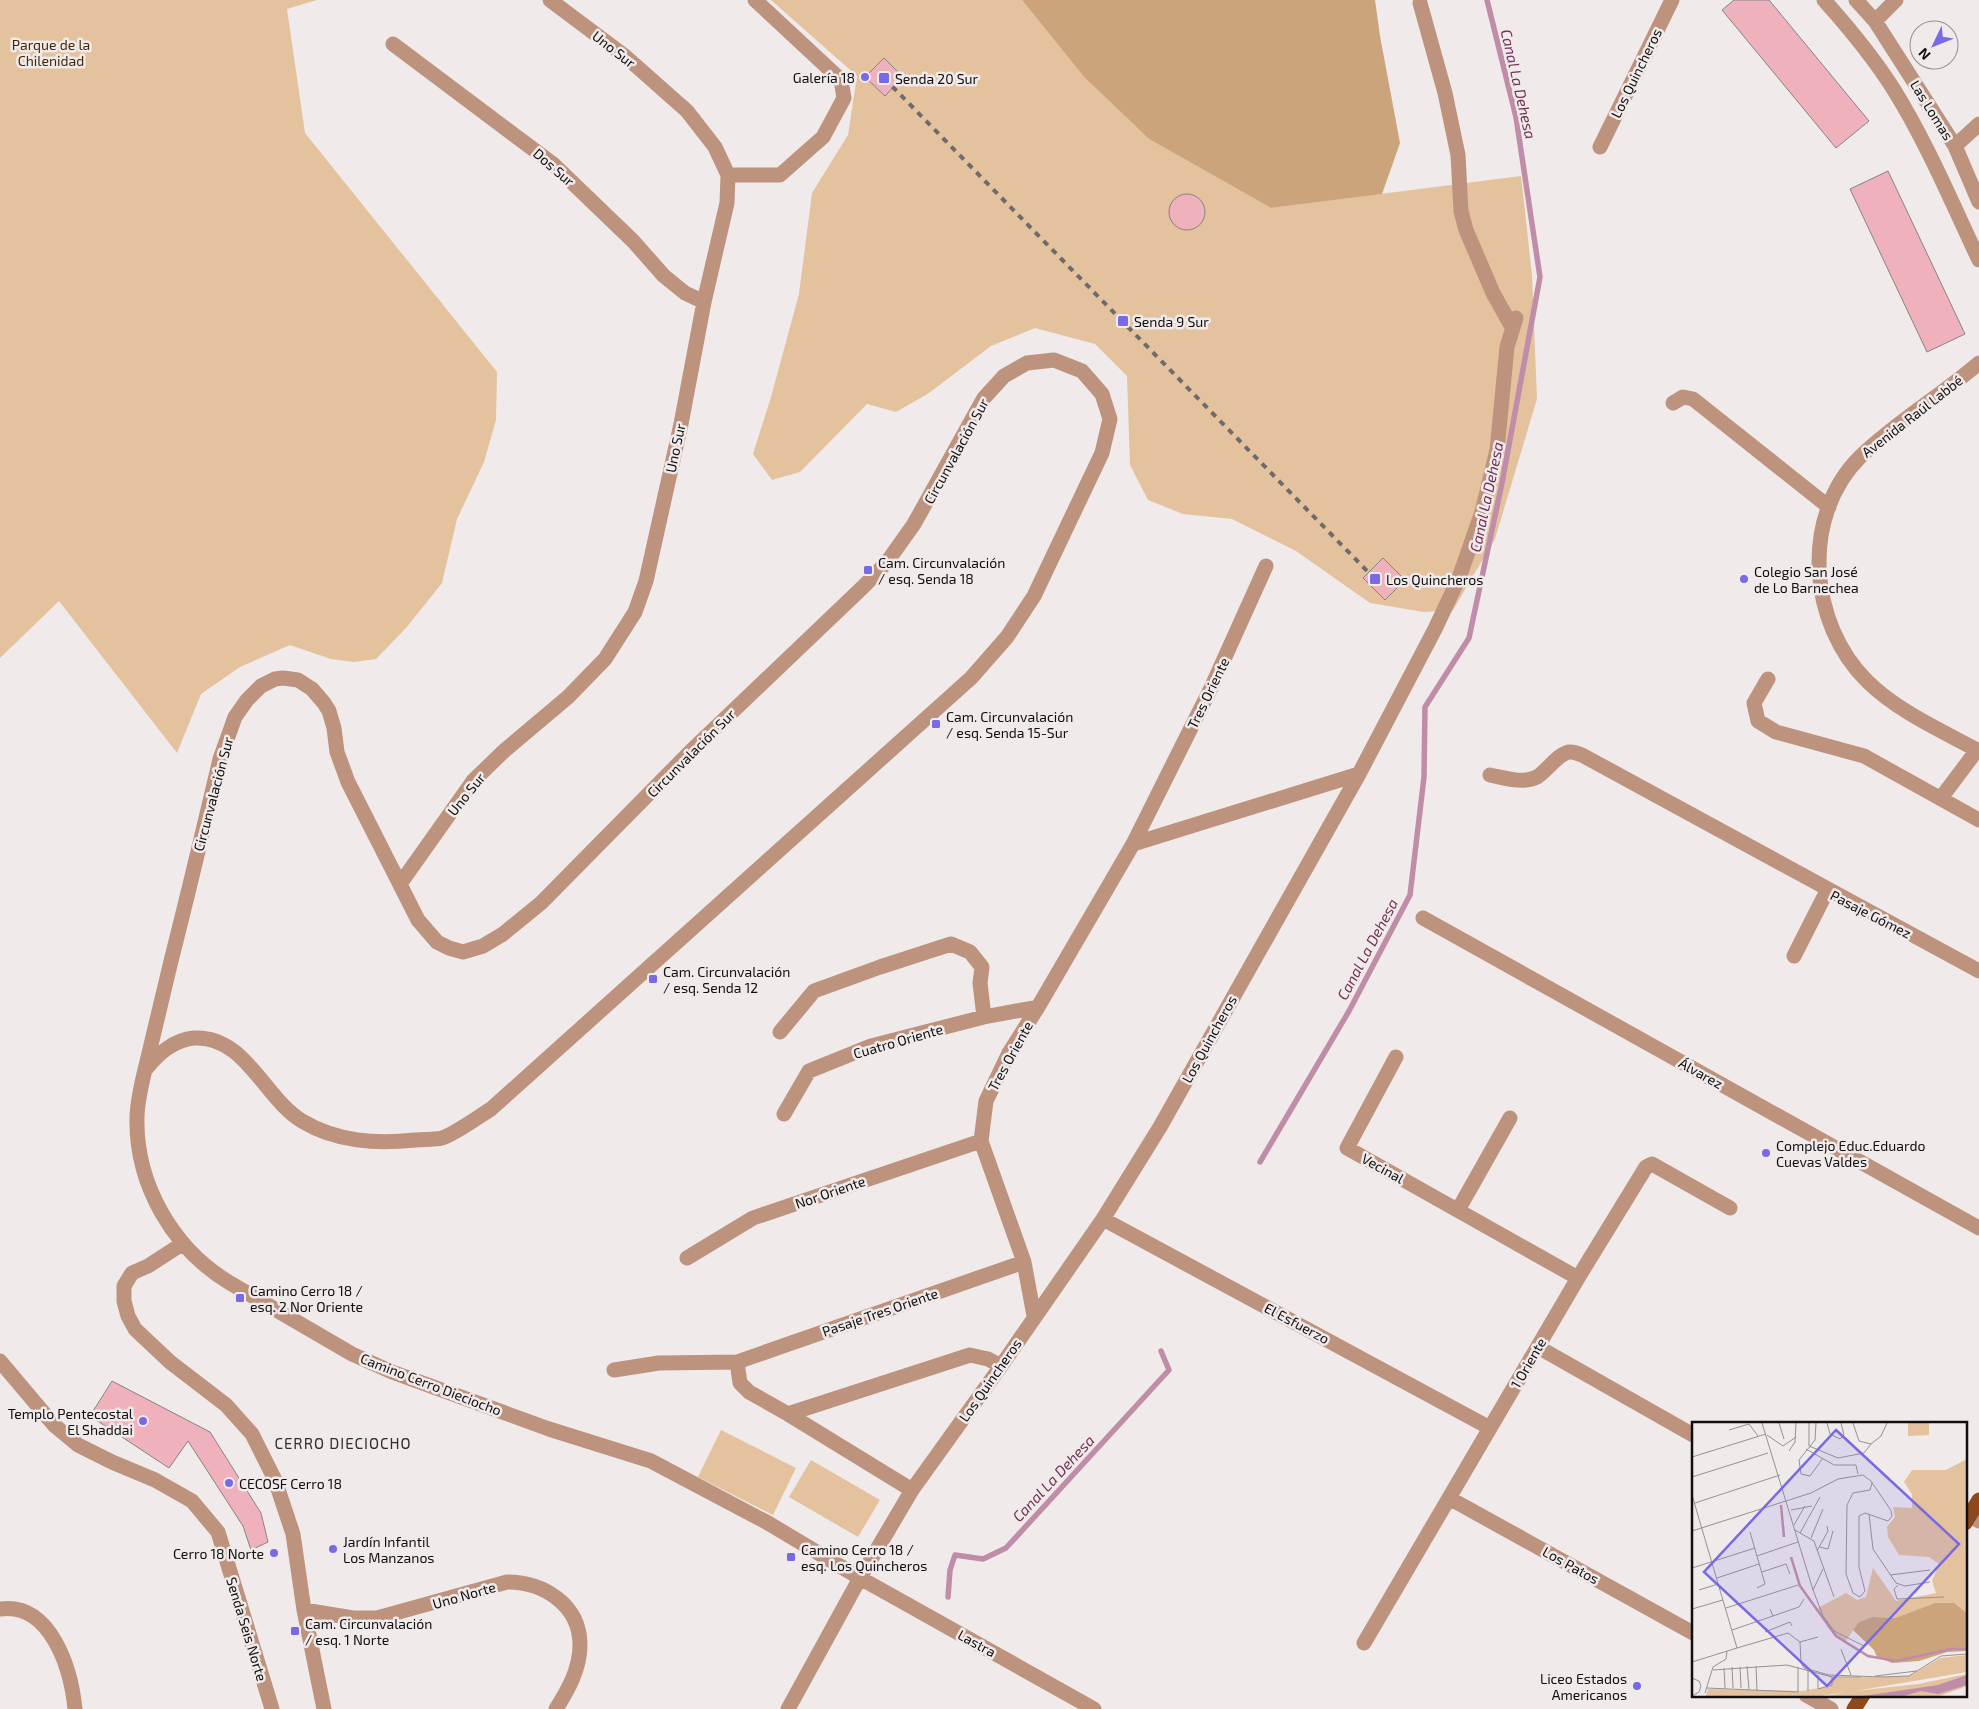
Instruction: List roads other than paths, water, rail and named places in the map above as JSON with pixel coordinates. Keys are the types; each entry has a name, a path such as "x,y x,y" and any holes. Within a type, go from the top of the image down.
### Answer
{"main road":[{"path":"1971,1520 1979,1500"},
{"path":"1854,1709 1862,1696"}],"street":[{"name":"Uno Sur","path":"400,884 473,781 504,751 568,697 605,659 635,612 646,581 681,424 704,302 727,203 728,175 715,146 688,110 626,57 550,0"},
{"path":"728,175 780,174 822,137 844,98 841,80 755,0"},
{"name":"Los Quincheros","path":"1600,147 1672,0"},
{"path":"1824,0 1874,61 1894,90 1934,166 1979,260"},
{"name":"Las Lomas","path":"1856,0 1875,21 1955,146 1979,202"},
{"path":"1875,21 1896,0"},
{"name":"Los Quincheros","path":"788,1709 860,1578 912,1490 1103,1219 1160,1127 1359,774 1459,578 1479,521 1497,450 1507,347 1514,322 1493,293 1466,230 1461,211 1458,155 1445,93 1420,3"},
{"name":"Dos Sur","path":"393,44 553,164 633,241 664,276 685,293 704,302"},
{"path":"1955,146 1979,124"},
{"name":"Circunvalación Sur","path":"1054,360 1082,371 1102,394 1110,419 1102,453 1034,596 1019,621 991,657 971,678 491,1109 443,1138 396,1142 356,1141 326,1132 291,1113 236,1052 218,1042 200,1038 182,1040 164,1050 145,1070 225,743 241,708 253,692 261,686 275,679 298,680 312,689 324,702 332,719 337,752 345,775 418,920 437,942 448,948 463,952 483,946 503,934 541,903 691,751 809,638 838,613 887,562 914,524 984,398 1004,376 1027,363 1054,360"},
{"name":"Avenida Raúl Labbé","path":"1978,751 1891,701 1866,681 1846,656 1831,628 1820,584 1820,544 1829,507 1845,476 1860,457 1979,363"},
{"path":"1673,403 1683,397 1693,399 1829,507"},
{"name":"Tres Oriente","path":"1034,1316 1024,1262 981,1141 986,1101 1009,1053 1133,844 1211,688 1266,566"},
{"path":"1768,679 1754,703 1758,721 1776,732 1864,756 1979,820"},
{"path":"1490,775 1521,780 1528,779 1536,777 1553,765 1560,755 1570,751 1582,755 1828,889"},
{"path":"1942,798 1978,751"},
{"path":"1133,844 1359,774"},
{"name":"Pasaje Gómez","path":"1794,956 1828,889 1979,971"},
{"name":"Álvarez","path":"1423,918 1979,1228"},
{"path":"780,1032 814,991 880,966 951,944 970,952 982,967 980,983 984,1017"},
{"name":"Cuatro Oriente","path":"784,1114 810,1070 871,1046 984,1017 1038,1007"},
{"name":"Vecinal","path":"1396,1057 1347,1148 1578,1278"},
{"name":"Camino Cerro Dieciocho","path":"145,1070 137,1115 140,1154 153,1194 161,1211 182,1244 217,1276 361,1358 415,1381 549,1429 651,1461 768,1523 860,1578"},
{"path":"1458,1210 1510,1118"},
{"name":"Nor Oriente","path":"687,1258 753,1218 981,1141"},
{"name":"1 Oriente","path":"1364,1643 1578,1278 1646,1167 1652,1164 1730,1208"},
{"name":"El Esfuerzo","path":"1103,1219 1490,1428"},
{"path":"182,1244 148,1266 132,1272 124,1286 124,1301 128,1316 136,1329 170,1362 226,1405 252,1434 275,1480 292,1534 304,1610 324,1709"},
{"name":"Pasaje Tres Oriente","path":"614,1370 659,1363 737,1362 1024,1262"},
{"path":"1538,1347 1692,1434"},
{"path":"788,1414 970,1355 988,1359 1001,1366"},
{"name":"Senda Seis Norte","path":"0,1361 54,1425 78,1445 155,1480 192,1501 218,1532 272,1709"},
{"path":"737,1362 740,1383 749,1392 912,1490"},
{"name":"Los Patos","path":"1449,1498 1692,1632"},
{"name":"Lastra","path":"860,1578 1094,1709"},
{"name":"Uno Norte","path":"304,1610 353,1618 377,1618 507,1582 533,1584 552,1594 570,1613 576,1625 580,1645 577,1665 569,1687 556,1709"},
{"path":"0,1609 17,1608 24,1611 35,1617 50,1633 67,1669 75,1709"},
{"path":"1808,1696 1831,1709"}],"waterway":[{"name":"Canal La Dehesa","path":"1260,1162 1349,1011 1410,895 1424,777 1425,707 1469,638 1502,483 1540,277 1516,117 1487,0"},
{"name":"Canal La Dehesa","path":"948,1597 950,1570 955,1555 983,1559 1006,1548 1169,1370 1161,1351"}],"railway":[{"path":"884,78 1375,579"}],"place":[{"name":"Galería 18","path":"865,77"},
{"name":"Senda 20 Sur","path":"884,78"},
{"name":"Senda 9 Sur","path":"1123,321"},
{"name":"Cam. Circunvalación / esq. Senda 18","path":"868,570"},
{"name":"Los Quincheros","path":"1375,579"},
{"name":"Colegio San José de Lo Barnechea","path":"1744,579"},
{"name":"Cam. Circunvalación / esq. Senda 15-Sur","path":"936,724"},
{"name":"Cam. Circunvalación / esq. Senda 12","path":"653,979"},
{"name":"Complejo Educ.Eduardo Cuevas Valdes","path":"1766,1153"},
{"name":"Camino Cerro 18 / esq. 2 Nor Oriente","path":"240,1298"},
{"name":"Templo Pentecostal El Shaddai","path":"143,1421"},
{"name":"CECOSF Cerro 18","path":"229,1483"},
{"name":"Jardín Infantil Los Manzanos","path":"333,1549"},
{"name":"Cerro 18 Norte","path":"274,1553"},
{"name":"Camino Cerro 18 / esq. Los Quincheros","path":"791,1557"},
{"name":"Cam. Circunvalación / esq. 1 Norte","path":"295,1631"},
{"name":"Liceo Estados Americanos","path":"1637,1686"}],"district":[{"name":"CERRO DIECIOCHO","path":"343,1443"}],"park label":[{"name":"Parque de la Chilenidad","path":"51,52"}]}
